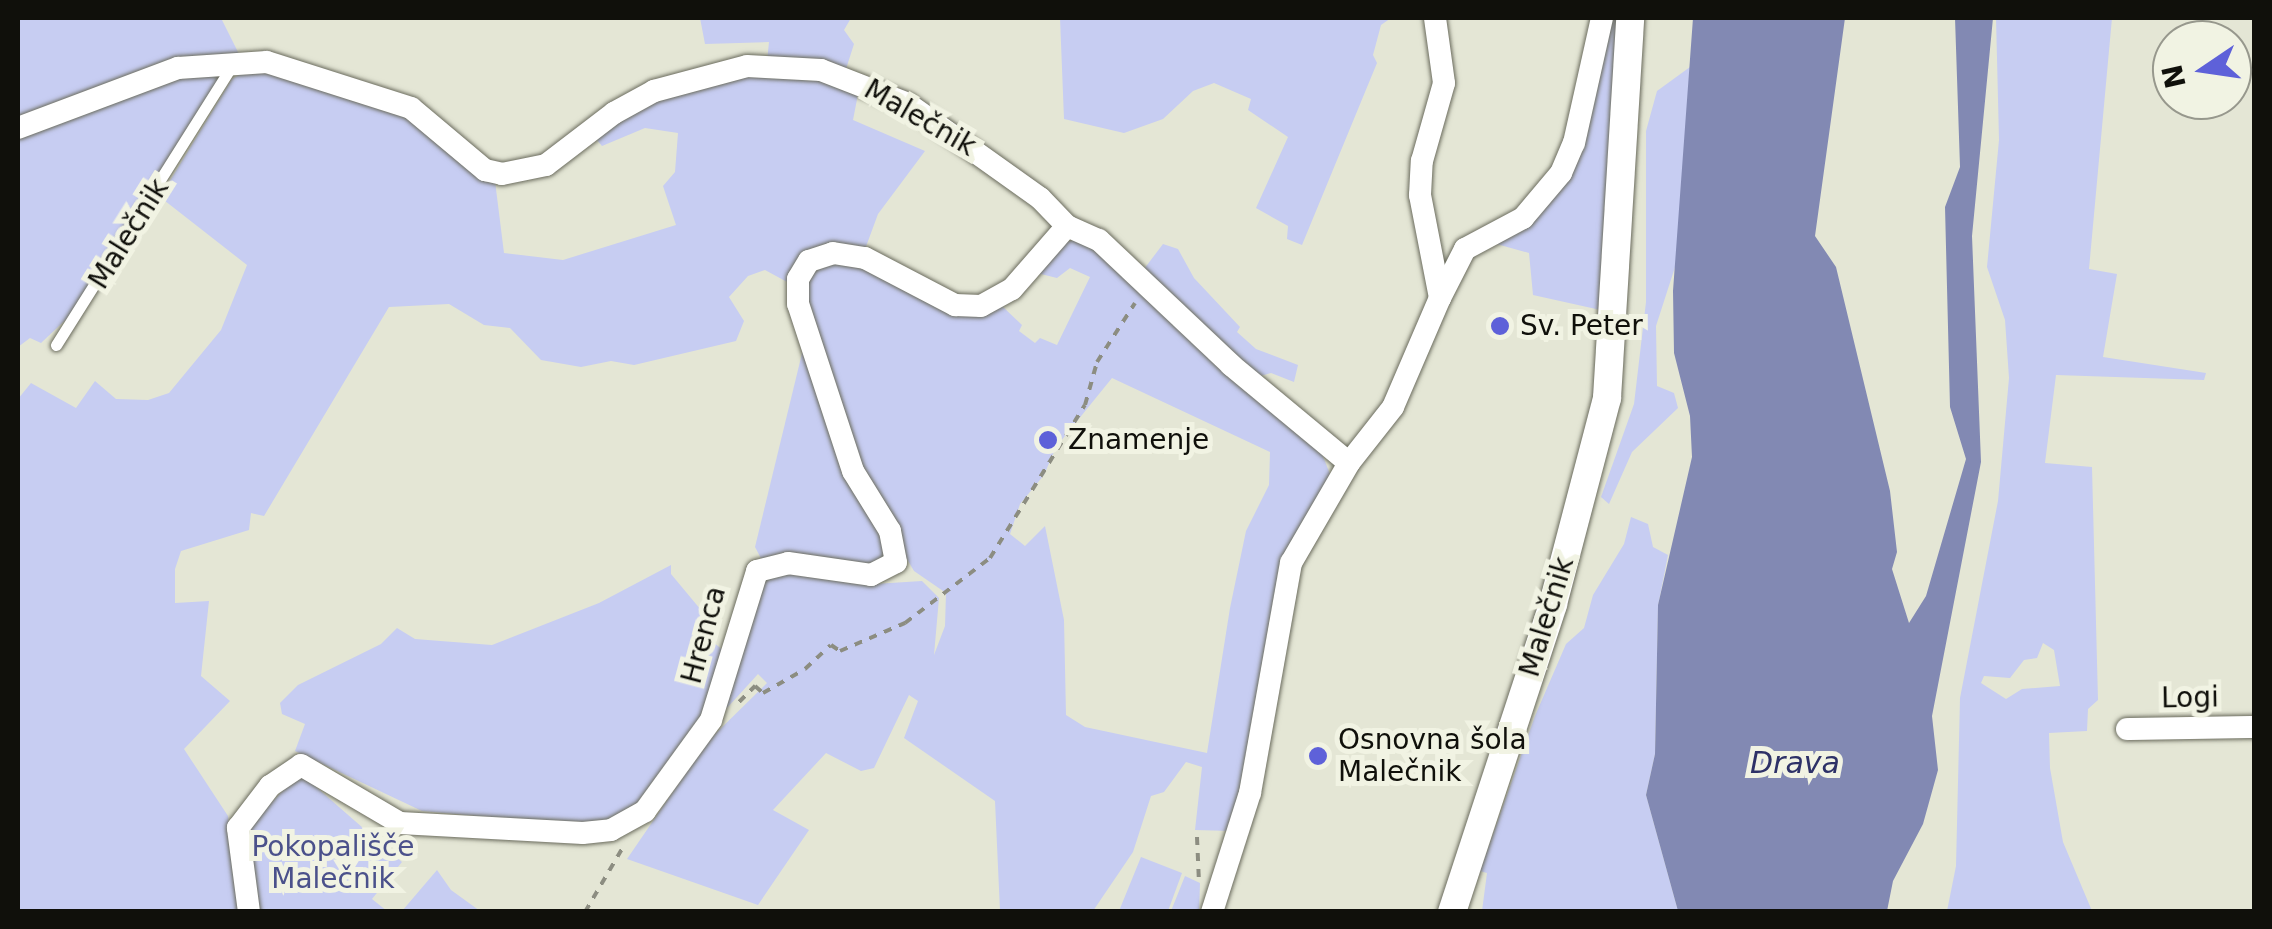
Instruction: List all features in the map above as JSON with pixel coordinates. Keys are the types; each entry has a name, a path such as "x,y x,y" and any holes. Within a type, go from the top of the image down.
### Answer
{"street":[{"path":"1435,18 1444,83 1422,161 1420,195 1440,298"},
{"path":"1212,912 1250,792 1292,563 1348,463 1393,407 1465,249 1522,218 1561,173 1574,143 1602,18"},
{"name":"Malečnik","path":"1452,912 1553,604 1607,398 1630,18"},
{"path":"18,128 178,68 235,60"},
{"name":"Malečnik","path":"235,60 267,62 411,108 485,170 502,174 546,165 614,113 690,80 747,66 821,70 908,104 1040,198 1067,226 1098,240 1145,288 1348,463"},
{"name":"Hrenca","path":"636,817 692,753 711,720 757,572 788,564 871,576 896,562 896,544 853,471 798,304 798,278 809,261 833,252 866,258 955,305 981,306 1012,289 1067,226"},
{"name":"Logi","path":"2127,729 2254,727"},
{"path":"249,912 238,828 270,786 301,765 400,824 583,833 636,817"}],"lane":[{"name":"Malečnik","path":"56,345 235,60"}],"path":[{"path":"755,686 763,693 831,646 840,651 905,622 990,558 1085,405 1097,362 1145,288"},
{"path":"585,912 636,817"},
{"path":"430,912 454,912"}],"green space":[{"path":"18,18 221,18 239,54 18,119"},
{"path":"700,18 851,18 844,30 854,44 846,69 767,61 769,42 705,44"},
{"path":"1060,18 1391,18 1381,25 1373,55 1377,63 1302,245 1287,239 1288,226 1256,208 1288,137 1248,110 1251,99 1214,83 1193,91 1163,119 1124,133 1064,119"},
{"path":"1610,18 1624,18 1605,311 1533,295 1529,253 1493,243 1550,198"},
{"path":"1996,18 2112,18 2089,269 2117,274 2103,357 2206,373 2204,380 2056,375 2045,463 2092,467 2098,700 2088,709 2087,731 2049,733 2050,768 2063,842 2092,911 1947,911 1956,866 1960,698 1998,501 2009,378 2005,320 1987,267 1999,140","holes":["2043,643 2054,650 2060,686 2022,689 2006,699 1981,683 1984,676 2010,678 2024,660 2037,658"]},
{"path":"1690,67 1676,264 1656,326 1657,386 1674,393 1678,408 1632,452 1609,504 1601,497 1634,404 1646,302 1646,131 1657,91"},
{"path":"249,69 388,105 495,181 504,253 563,260 676,225 663,186 675,172 678,133 645,128 602,146 596,139 652,99 744,73 830,81 859,89 853,120 925,151 878,214 864,252 835,246 789,283 765,270 748,276 729,297 744,321 736,341 634,365 611,361 581,367 541,360 510,328 484,325 449,304 389,307 264,516 251,513 249,530 181,551 175,569 175,603 209,601 201,676 230,701 184,749 228,816 241,911 18,912 18,399 31,383 76,408 95,381 116,399 148,400 169,393 221,330 247,265 160,197 232,79"},
{"path":"222,73 76,310 41,343 30,338 18,347 18,133 153,83"},
{"path":"1081,239 1098,247 1322,454 1332,479 1271,615 1232,831 1195,830 1202,767 1186,762 1164,792 1151,796 1133,852 1093,911 1000,911 995,801 904,738 918,701 909,695 874,768 861,771 826,753 773,810 809,830 758,905 627,859 707,742 767,683 758,674 727,708 723,705 754,589 775,570 874,584 922,581 939,598 934,655 945,626 946,593 914,571 866,489 801,289 818,264 838,258 911,288 1001,305 1022,325 1019,331 1035,343 1040,338 1057,345 1090,277 1070,268 1057,278 1037,273 1056,244","holes":["1112,378 1270,452 1269,485 1246,531 1207,753 1085,727 1066,715 1064,620 1045,526 1025,546 1010,534 1020,504 1044,475 1056,447"]},
{"path":"1163,244 1178,249 1194,278 1240,327 1237,332 1256,349 1298,365 1294,382 1271,373 1257,377 1141,273"},
{"path":"805,341 891,542 884,567 763,562 755,547"},
{"path":"1631,517 1648,524 1653,547 1668,555 1658,606 1655,754 1646,795 1678,911 1482,911 1487,873 1480,871 1535,716 1566,644 1584,628 1593,595 1624,544"},
{"path":"671,565 671,574 701,610 708,638 729,655 707,712 636,812 585,826 422,811 295,751 305,724 282,714 280,703 298,685 381,644 397,628 415,639 492,645 599,603"},
{"name":"Pokopališče Malečnik","path":"300,773 402,862 372,899 387,911 254,911 247,828"},
{"path":"1141,857 1182,873 1168,911 1119,911"},
{"name":"Pokopališče Malečnik","path":"437,870 451,890 480,911 402,911"},
{"path":"1185,876 1200,883 1199,911 1171,911"}],"water":[{"name":"Drava","path":"1693,18 1845,18 1815,236 1836,267 1890,491 1897,552 1892,569 1909,623 1926,596 1966,459 1950,407 1945,207 1960,167 1955,18 1993,18 1972,236 1981,462 1932,716 1938,770 1923,824 1893,881 1887,911 1678,911 1646,795 1655,754 1658,605 1692,457 1690,416 1674,353 1673,291"}],"place":[{"name":"Sv. Peter","path":"1500,326"},
{"name":"Znamenje","path":"1048,440"},
{"name":"Osnovna šola Malečnik","path":"1318,756"}]}
